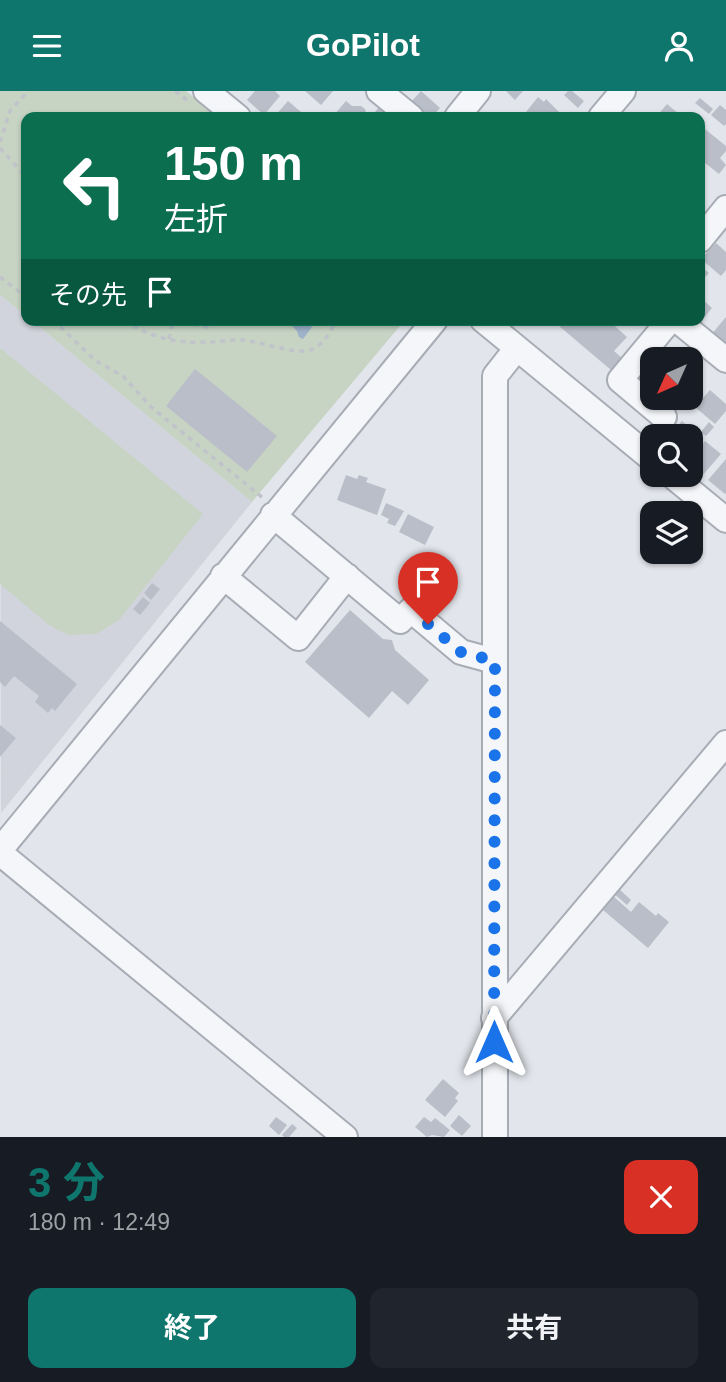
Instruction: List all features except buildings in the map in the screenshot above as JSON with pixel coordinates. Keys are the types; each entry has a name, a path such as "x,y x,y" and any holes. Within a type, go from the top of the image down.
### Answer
{"street":[{"path":"206,91 232,112"},
{"path":"379,91 405,112"},
{"path":"461,112 478,91"},
{"path":"605,112 623,91"},
{"path":"705,234 726,210"},
{"path":"345,1137 0,851 223,576 269,507 430,326"},
{"path":"490,326 640,449"},
{"path":"654,347 666,326"},
{"path":"684,326 726,360"},
{"path":"495,1137 495,376 517,348"},
{"path":"640,363 620,380 640,397"},
{"path":"656,410 664,417"},
{"path":"686,487 726,520"},
{"path":"269,507 400,621 411,610 461,652 495,661"},
{"path":"223,576 298,638 347,576"},
{"path":"494,1018 726,743"}],"path":[{"path":"0,142 10,111 28,91"},
{"path":"0,148 21,171"},
{"path":"0,277 21,293"},
{"path":"59,326 96,361 123,376 151,407 269,507"},
{"path":"135,326 149,334 169,339 202,343 243,340 297,351 312,350 324,341 333,326"},
{"path":"169,339 172,326"}],"shaded area":[{"path":"0,295 21,312 21,326 38,326 252,502 1,813"}],"green space":[{"path":"0,91 186,91 212,112 21,112 21,312 0,295"},
{"path":"38,326 400,326 252,502"},
{"path":"0,348 203,514 119,620 96,634 68,635 49,625 0,584"}],"water":[{"path":"292,326 312,327 303,339"}],"route":[{"path":"428,624 461,652 495,661 494,1042"}]}
